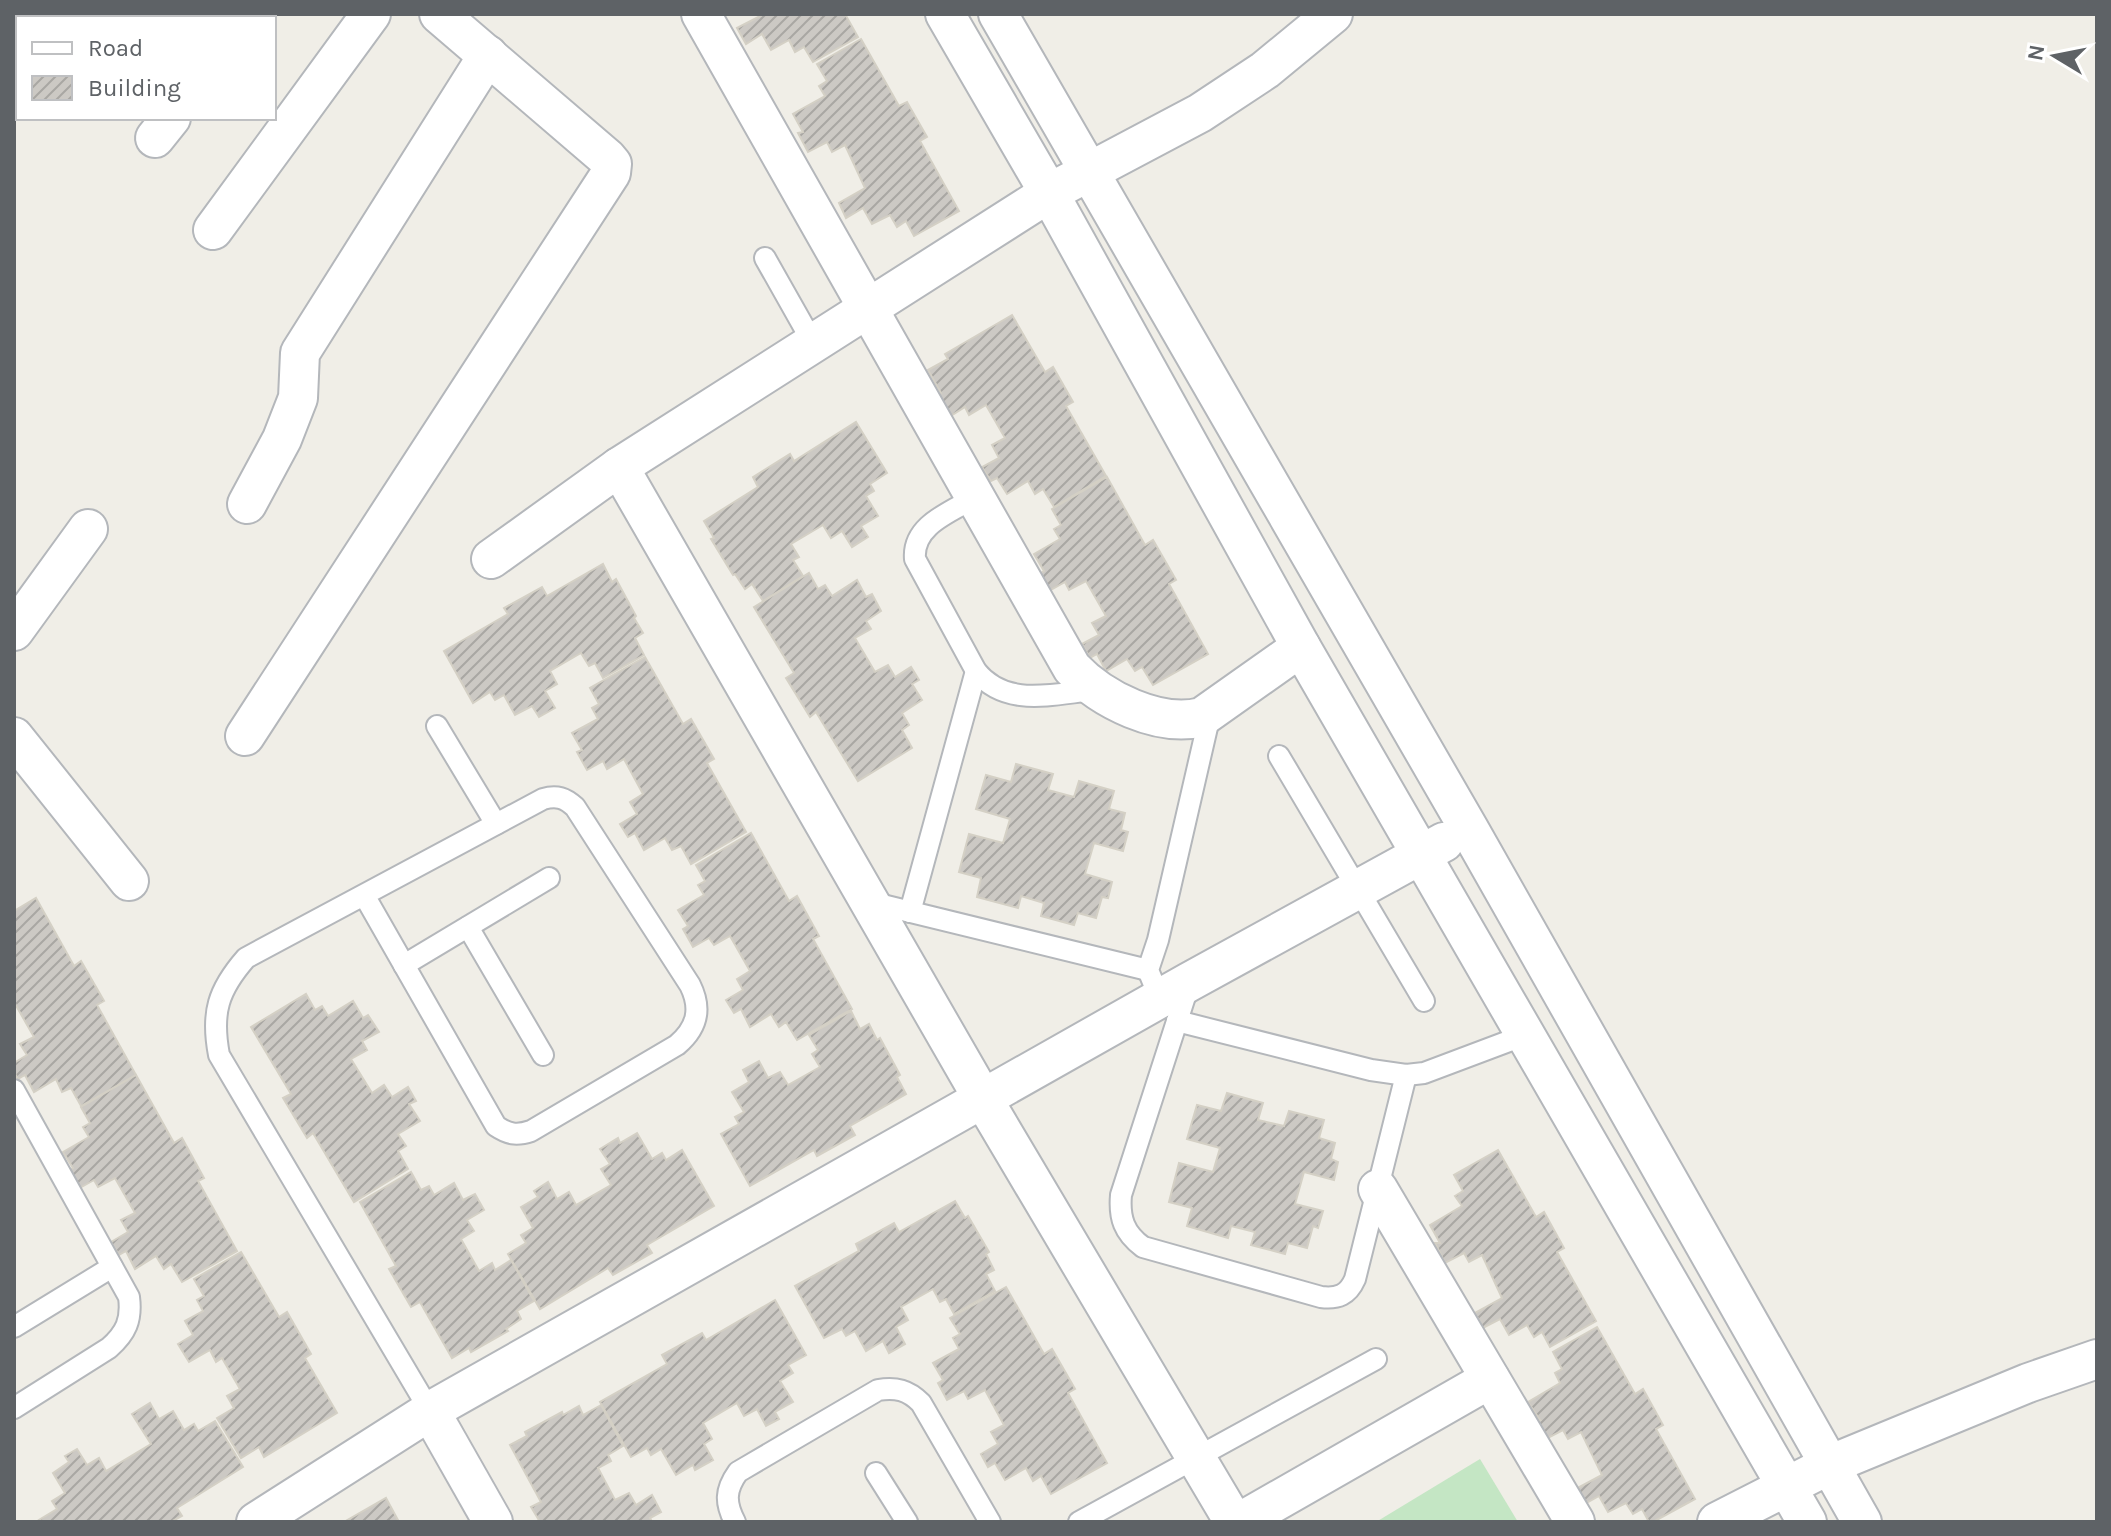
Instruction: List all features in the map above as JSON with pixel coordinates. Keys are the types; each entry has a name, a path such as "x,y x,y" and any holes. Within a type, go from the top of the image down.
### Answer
{"street":[{"path":"213,230 371,14"},
{"path":"245,736 611,173 612,164 607,158 439,14"},
{"path":"701,14 1072,668 1108,697 1169,720 1191,720 1202,717 1301,647"},
{"path":"945,14 1049,193 1301,647 1807,1522"},
{"path":"998,14 1469,829 1862,1522"},
{"path":"491,559 619,467 1049,193 1200,113 1265,70 1333,14"},
{"path":"247,504 282,439 298,398 300,353 488,55"},
{"path":"619,467 983,1099 1237,1522 1490,1379"},
{"path":"14,631 88,529"},
{"path":"14,737 129,881"},
{"path":"256,1522 430,1411 1169,993 1469,829"},
{"path":"1378,1189 1575,1522"},
{"path":"1717,1522 1829,1465 2028,1383 2097,1359"},
{"path":"430,1411 493,1522"}],"lane":[{"path":"765,258 813,343"},
{"path":"976,497 926,528 914,549 915,559 976,671 985,682 1010,695 1095,689"},
{"path":"910,912 976,671"},
{"path":"1211,710 1158,940 1169,993 1121,1195 1120,1210 1124,1226 1131,1238 1143,1247 1331,1298 1342,1296 1351,1289 1355,1279 1406,1075"},
{"path":"437,726 496,824"},
{"path":"1279,756 1424,1001"},
{"path":"364,895 496,1126 506,1133 519,1135 531,1131 677,1045 693,1029 698,1007 690,985 575,807 561,797 552,796 496,824 246,958 232,973 222,991 216,1012 215,1034 219,1055 430,1411"},
{"path":"404,965 549,878"},
{"path":"870,902 1169,993 1371,1070 1406,1075 1424,1073 1525,1035"},
{"path":"468,927 543,1055"},
{"path":"14,1090 129,1297 131,1311 128,1326 120,1339 14,1408"},
{"path":"14,1327 112,1267"},
{"path":"1079,1522 1376,1359"},
{"path":"735,1522 728,1509 727,1497 730,1483 738,1472 878,1390 890,1388 913,1395 921,1403 990,1522"},
{"path":"876,1473 907,1522"}],"green space":[{"path":"1480,1459 1518,1522 1376,1522"}],"building":[{"path":"764,14 845,14 858,37 813,62 804,47 795,52 789,40 771,50 762,34 746,44 737,28"},
{"path":"861,39 899,106 907,102 927,137 920,141 959,211 914,236 906,221 897,227 890,215 872,224 863,208 846,218 839,203 865,188 845,145 832,152 827,142 808,152 798,133 803,132 793,114 825,96 819,86 827,81 817,64"},
{"path":"1012,315 1045,372 1053,367 1073,402 1066,406 1106,476 1054,507 1043,489 1035,494 1028,481 1007,494 997,478 991,481 982,467 999,458 992,445 1005,438 986,405 969,415 965,407 949,417 937,396 941,393 928,370 948,359 945,354"},
{"path":"856,422 887,473 870,484 874,491 866,496 878,516 861,526 868,537 852,547 842,531 831,538 823,525 791,544 799,557 793,560 803,576 763,601 752,584 745,589 733,575 704,521 758,487 753,477 790,454 794,461"},
{"path":"1107,477 1145,545 1153,540 1176,580 1169,584 1208,654 1153,685 1142,667 1135,671 1127,659 1106,671 1097,654 1090,658 1082,644 1099,635 1092,623 1106,616 1086,581 1069,590 1065,582 1049,591 1039,574 1044,571 1034,554 1060,539 1054,529 1061,525 1052,509"},
{"path":"603,564 612,582 616,579 636,616 634,618 643,633 635,638 644,655 603,678 595,663 589,666 581,653 550,671 557,684 545,691 555,708 539,717 532,706 515,715 504,695 495,700 490,692 473,703 444,651 508,614 504,608 542,587 547,596"},
{"path":"809,573 818,589 825,585 832,596 857,580 866,597 872,594 881,611 866,621 871,629 855,638 875,672 888,665 895,677 911,667 919,680 912,684 922,700 902,713 909,725 902,730 912,748 858,781 816,712 810,717 786,678 794,673 754,607"},
{"path":"645,657 683,724 691,719 714,759 707,763 746,832 691,864 681,846 672,850 665,838 644,850 635,833 628,837 620,824 637,814 630,802 643,794 624,759 607,769 603,761 587,770 577,752 582,750 572,733 598,719 592,708 599,704 590,688"},
{"path":"1016,764 1053,774 1048,790 1074,797 1079,781 1114,791 1109,809 1125,813 1121,830 1128,832 1123,851 1094,843 1085,874 1112,882 1108,898 1102,897 1096,918 1078,913 1074,925 1041,916 1044,903 1021,896 1018,908 977,897 981,878 959,872 969,834 1003,843 1010,819 976,809 986,775 1011,782"},
{"path":"751,833 789,901 797,896 819,936 813,939 852,1009 797,1040 786,1022 779,1027 771,1014 750,1027 741,1009 734,1013 726,1000 743,990 737,979 750,971 730,936 714,945 709,938 693,947 683,929 688,926 678,910 704,895 698,885 705,881 696,865"},
{"path":"36,898 74,966 81,961 104,1001 97,1005 136,1075 81,1106 71,1088 62,1092 56,1079 34,1092 25,1075 18,1079 14,1072 14,1063 27,1055 20,1044 34,1037 14,1002 14,911"},
{"path":"306,994 315,1010 322,1006 328,1016 353,1001 363,1018 368,1015 379,1032 362,1041 367,1050 351,1059 372,1093 384,1085 392,1097 408,1087 416,1101 409,1104 420,1121 398,1134 406,1146 398,1151 408,1169 354,1202 313,1133 307,1138 283,1098 291,1094 251,1027"},
{"path":"851,1011 860,1029 869,1024 877,1040 880,1038 900,1075 897,1077 906,1094 850,1126 855,1135 817,1156 814,1150 750,1186 721,1134 739,1124 735,1117 744,1112 732,1092 749,1082 743,1070 759,1061 768,1078 780,1072 788,1085 820,1067 812,1054 818,1050 809,1035"},
{"path":"136,1075 174,1143 182,1138 204,1178 198,1181 237,1251 182,1282 171,1264 164,1269 156,1256 135,1269 126,1251 119,1255 111,1242 128,1232 121,1220 135,1213 115,1178 98,1187 94,1180 78,1189 68,1171 73,1168 63,1152 89,1137 83,1127 90,1123 81,1107"},
{"path":"1227,1093 1263,1103 1258,1120 1284,1126 1289,1111 1324,1120 1319,1138 1335,1143 1331,1159 1338,1162 1334,1180 1304,1172 1295,1204 1323,1211 1318,1228 1313,1226 1307,1248 1288,1243 1285,1254 1251,1245 1255,1232 1231,1226 1228,1238 1187,1226 1192,1208 1169,1202 1179,1163 1213,1172 1220,1148 1187,1139 1197,1105 1221,1111"},
{"path":"637,1133 652,1159 662,1153 666,1160 682,1150 714,1206 647,1245 652,1253 613,1275 608,1268 540,1309 508,1254 526,1243 521,1235 533,1228 521,1207 538,1197 534,1191 548,1182 557,1199 569,1192 576,1205 611,1185 601,1169 610,1164 600,1149 618,1138 620,1143"},
{"path":"1498,1150 1536,1217 1544,1212 1564,1248 1557,1252 1596,1321 1550,1347 1542,1332 1534,1337 1527,1325 1509,1335 1500,1319 1483,1328 1475,1313 1502,1298 1482,1255 1469,1262 1464,1253 1445,1263 1435,1243 1440,1243 1430,1225 1462,1206 1455,1196 1463,1191 1454,1175"},
{"path":"411,1172 421,1190 429,1186 434,1195 454,1183 463,1200 475,1194 484,1210 467,1220 474,1231 461,1239 479,1271 492,1263 495,1270 511,1260 534,1301 517,1311 521,1319 506,1329 508,1331 471,1352 469,1348 452,1358 420,1302 411,1307 389,1269 396,1266 360,1202"},
{"path":"955,1201 965,1218 968,1216 989,1252 986,1254 994,1270 986,1274 995,1291 954,1314 946,1299 940,1302 933,1289 901,1307 908,1320 896,1327 905,1344 889,1353 883,1341 866,1351 855,1331 846,1336 842,1329 824,1338 795,1286 859,1251 856,1244 894,1223 899,1232"},
{"path":"241,1252 279,1317 287,1312 311,1354 305,1358 337,1413 264,1457 259,1447 241,1458 217,1418 234,1408 227,1396 240,1389 222,1358 216,1362 210,1350 189,1362 178,1344 193,1335 185,1321 203,1311 197,1300 204,1296 194,1279"},
{"path":"1006,1287 1044,1354 1052,1349 1075,1389 1068,1393 1107,1463 1051,1494 1041,1476 1033,1481 1026,1468 1005,1480 995,1463 988,1467 981,1454 998,1444 991,1432 1004,1425 985,1390 968,1399 964,1391 947,1400 938,1383 943,1380 933,1363 959,1349 953,1338 960,1334 950,1318"},
{"path":"775,1300 806,1355 788,1365 793,1373 780,1381 793,1402 775,1412 779,1419 766,1426 757,1409 744,1416 737,1403 703,1423 712,1439 704,1444 713,1460 695,1470 693,1465 676,1475 661,1449 651,1455 647,1448 631,1457 600,1402 667,1364 662,1355 702,1333 706,1340"},
{"path":"1597,1327 1635,1394 1643,1389 1663,1425 1656,1429 1695,1499 1653,1522 1649,1522 1642,1509 1633,1514 1626,1503 1608,1512 1599,1496 1583,1505 1574,1490 1602,1475 1581,1432 1568,1439 1563,1430 1544,1440 1533,1420 1540,1420 1528,1402 1560,1383 1555,1373 1562,1369 1553,1352"},
{"path":"150,1403 159,1419 173,1411 184,1430 194,1424 198,1431 215,1421 243,1467 177,1508 182,1516 171,1522 41,1522 39,1520 57,1509 52,1501 65,1493 53,1473 69,1462 65,1456 77,1449 87,1465 99,1458 106,1471 151,1444 132,1414"},
{"path":"601,1405 623,1446 608,1455 611,1461 598,1468 615,1500 629,1493 636,1505 652,1495 661,1512 650,1518 652,1522 540,1522 531,1507 541,1502 510,1445 527,1436 525,1432 562,1412 563,1415 579,1406 583,1415"},
{"path":"386,1498 399,1522 344,1522"}]}
